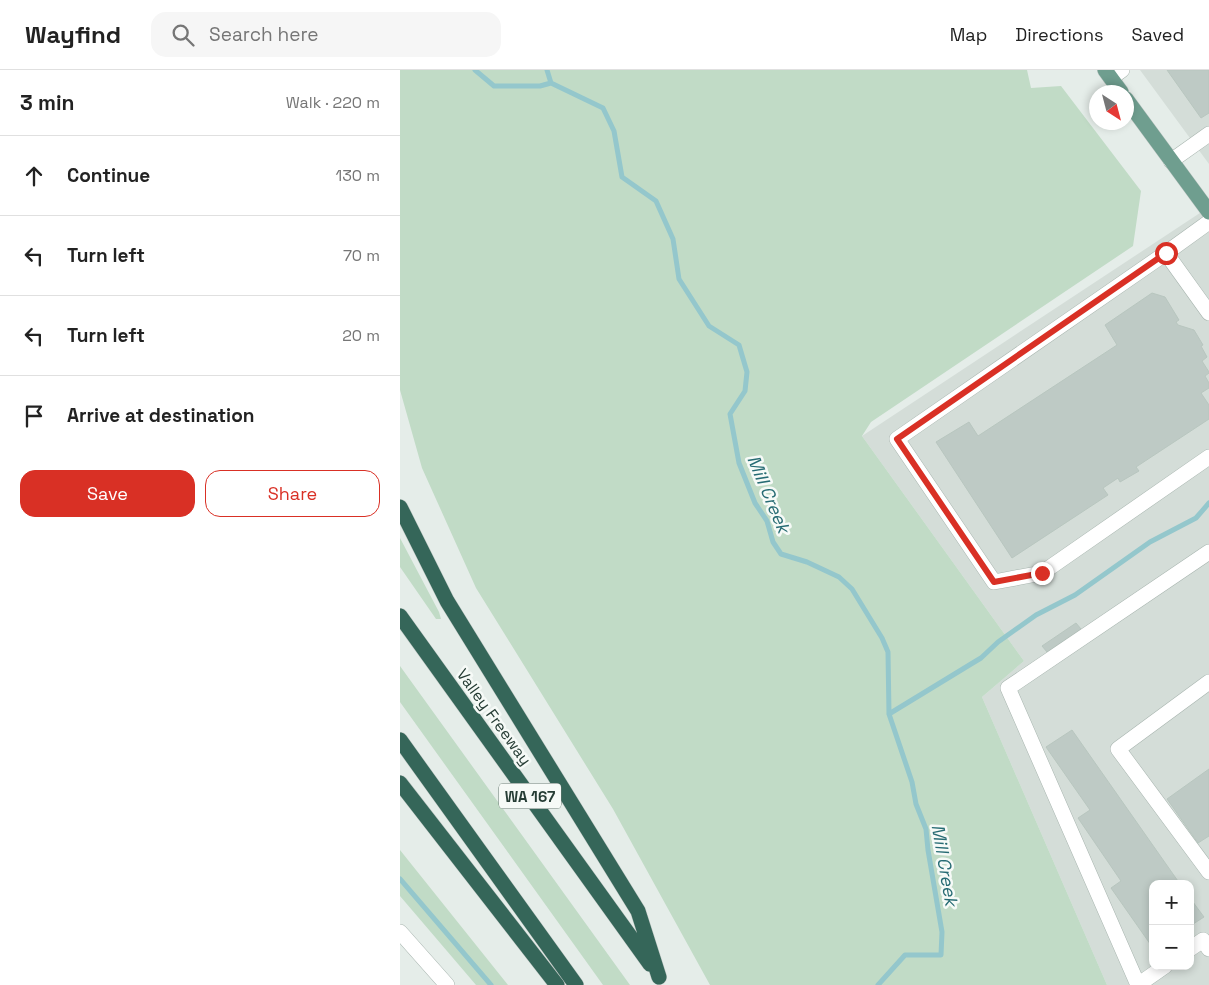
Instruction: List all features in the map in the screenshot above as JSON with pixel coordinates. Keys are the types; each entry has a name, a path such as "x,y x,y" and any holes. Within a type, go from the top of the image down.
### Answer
{"highway":[{"path":"400,507 447,601 638,911 662,981"},
{"name":"Valley Freeway","path":"400,616 662,981"},
{"path":"400,740 576,985"},
{"path":"400,783 557,985"}],"main road":[{"path":"1113,73 1119,85"},
{"path":"1134,110 1209,212"}],"street":[{"path":"1171,161 1209,134"},
{"path":"1209,222 897,439 994,582 1042,573 1209,457"},
{"path":"1166,253 1209,312"},
{"path":"1159,970 1138,985 1008,688 1209,552"},
{"path":"1209,682 1118,749 1209,872"},
{"path":"400,932 447,985"},
{"path":"1194,946 1203,940 1209,949"}],"shaded area":[{"path":"1140,70 1209,70 1209,164"},
{"path":"1209,207 1209,985 1107,985 982,697 1024,661 862,436"}],"green space":[{"path":"400,70 1027,70 1031,88 1061,86 1089,123 1089,130 1095,130 1141,191 1133,246 871,422 862,436 1024,661 982,697 1107,985 710,985 613,809 476,588 422,468 400,390"},
{"path":"400,538 441,619 436,619 400,567"},
{"path":"400,666 630,985 603,985 400,702"},
{"path":"400,850 508,985 476,985 400,896"}],"building":[{"path":"1167,70 1209,70 1209,113 1201,118"},
{"path":"1152,293 1165,297 1179,320 1176,322 1178,325 1194,330 1203,345 1201,346 1207,357 1202,361 1209,372 1205,376 1209,383 1209,388 1201,393 1209,405 1209,419 1136,467 1139,471 1120,482 1118,478 1103,488 1108,495 1012,558 936,442 969,422 978,436 1117,345 1105,325"},
{"path":"1076,623 1081,629 1047,652 1042,646"},
{"path":"1072,730 1177,880 1149,880 1149,942 1111,888 1121,881 1078,818 1090,810 1046,747"},
{"path":"1209,769 1209,836 1198,843 1167,799"},
{"path":"1194,903 1204,917 1194,923"}],"waterway":[{"name":"Mill Creek","path":"475,70 494,86 540,86 551,83 603,108 614,131 622,177 656,201 673,239 679,279 709,326 739,345 747,372 745,391 730,414 739,463 755,503 767,521 773,542 781,554 807,562 839,577 852,589 882,638 888,652 889,714 912,782 916,804 926,829 942,932 941,955 905,955 878,985"},
{"name":"Mill Creek","path":"547,70 551,83"},
{"path":"889,714 981,658 998,642 1036,615 1075,595 1150,542 1196,518 1209,503"},
{"path":"400,879 491,985"}],"route":[{"path":"1042,573 994,582 897,439 1166,253"}]}
